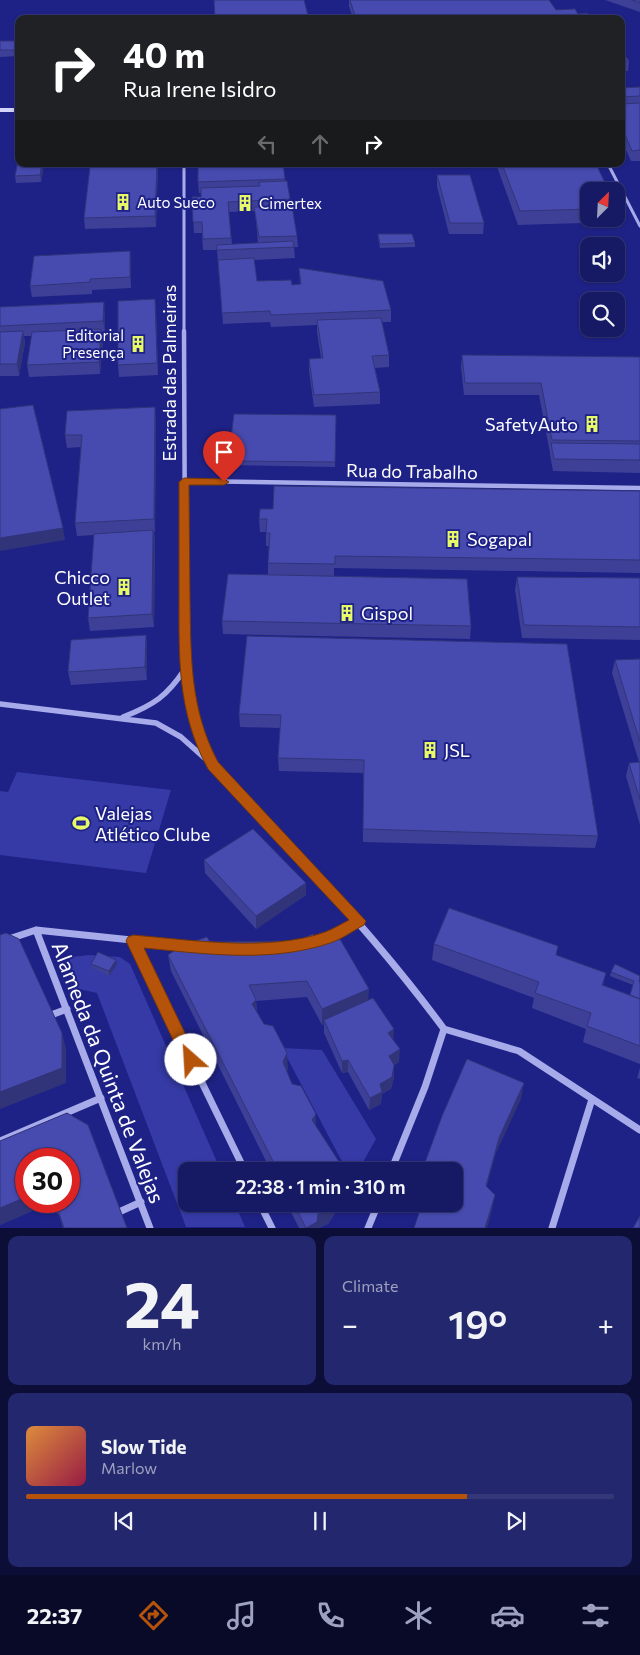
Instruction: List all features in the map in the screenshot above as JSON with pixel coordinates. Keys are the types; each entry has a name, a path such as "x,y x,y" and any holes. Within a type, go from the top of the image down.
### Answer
{"main road":[{"path":"0,110 15,110"}],"street":[{"name":"Estrada das Palmeiras","path":"184,167 185,669 193,717 203,746 213,766 359,921 413,987 444,1030"},
{"path":"610,167 640,226"},
{"name":"Rua do Trabalho","path":"184,482 640,488"},
{"path":"122,718 155,705 171,690 185,669"},
{"path":"0,704 156,723 181,737 213,766"},
{"path":"304,943 328,938 359,921"},
{"path":"0,942 36,930 73,932 133,941 198,947"},
{"name":"Alameda da Quinta de Valejas","path":"36,930 150,1228"},
{"path":"133,941 241,1162"},
{"path":"51,1014 66,1009"},
{"path":"395,1162 425,1087 444,1030 518,1051 640,1130"},
{"path":"0,1141 101,1098"},
{"path":"552,1228 592,1099"},
{"path":"119,1212 141,1202"},
{"path":"264,1212 272,1228"},
{"path":"368,1228 375,1212"}],"shaded area":[{"name":"Valejas Atlético Clube","path":"17,772 171,790 146,873 0,855 0,791 8,792"},
{"path":"89,955 120,957 130,964 217,1162 178,1162 178,1206 97,993 75,988 66,969 71,957"},
{"path":"282,1048 322,1050 376,1139 363,1162 342,1162"},
{"path":"180,1212 238,1212 245,1227 186,1227"}],"building":[{"path":"214,0 304,0 308,15 215,15"},
{"path":"350,0 549,0 556,10 575,9 578,14 587,13 588,15 355,15"},
{"path":"0,41 15,41 15,50 0,50"},
{"path":"640,87 640,96 625,97 625,88"},
{"path":"640,103 640,150 632,151 625,134 625,104"},
{"path":"17,167 41,167 40,175 15,176"},
{"name":"Auto Sueco","path":"90,167 157,167 155,216 84,218"},
{"path":"198,167 283,167 285,179 198,182"},
{"path":"503,167 597,167 605,182 580,182 580,209 520,211"},
{"path":"437,175 470,175 484,223 450,223"},
{"path":"287,181 290,199 228,202 231,238 203,239 202,222 193,222 192,197 201,197 201,188 260,186 259,182"},
{"name":"Cimertex","path":"292,206 297,236 259,237 254,207"},
{"path":"378,234 412,234 415,243 380,244"},
{"path":"293,241 294,247 217,250 217,245"},
{"path":"130,251 130,277 90,279 90,282 30,286 34,256"},
{"path":"254,258 257,281 291,280 292,285 301,284 299,268 383,281 391,310 271,315 270,311 222,313 218,260"},
{"name":"Editorial Presença","path":"155,299 157,363 118,365 118,301"},
{"path":"104,302 103,321 0,326 0,307"},
{"path":"381,318 389,355 372,356 380,392 314,395 309,359 323,358 317,320"},
{"name":"Editorial Presença","path":"101,329 99,362 27,365 32,332"},
{"path":"23,331 17,364 0,364 0,332"},
{"path":"462,355 640,357 640,441 552,440 541,383 465,383"},
{"path":"33,405 63,528 0,538 0,409"},
{"path":"155,407 154,519 75,523 82,435 65,435 67,411"},
{"path":"234,414 336,415 335,462 228,461"},
{"path":"551,443 640,444 640,460 554,459"},
{"name":"Sogapal","path":"274,486 640,491 640,560 335,556 335,564 268,563 270,533 266,533 267,519 259,519 260,509 273,509"},
{"name":"Chicco Outlet","path":"153,530 152,614 88,618 94,534"},
{"name":"Gispol","path":"228,574 467,579 471,626 222,621"},
{"path":"517,577 640,578 640,627 524,625"},
{"path":"146,635 145,667 68,672 71,640"},
{"name":"JSL","path":"247,636 567,644 598,836 363,829 364,760 278,758 281,715 239,714"},
{"path":"640,659 640,742 615,660"},
{"path":"640,762 640,800 629,763"},
{"path":"253,829 306,883 256,916 204,860"},
{"path":"449,908 558,946 556,955 606,973 602,985 640,999 640,1046 587,1026 591,1013 535,993 539,982 434,944"},
{"path":"6,933 19,939 62,1033 62,1068 0,1092 0,935"},
{"path":"313,934 318,942 337,934 369,989 322,1009 307,981 249,985 256,1000 252,1004 264,1024 273,1026 287,1053 283,1062 292,1084 301,1086 316,1114 312,1120 339,1162 273,1162 168,955 181,946 207,937 210,942 298,941"},
{"path":"98,952 116,960 109,971 91,964"},
{"path":"615,964 640,976 640,999 630,995 634,981 611,972"},
{"path":"373,998 394,1029 388,1033 400,1049 389,1056 394,1065 392,1077 380,1084 382,1092 370,1098 348,1060 342,1061 324,1020"},
{"path":"467,1059 524,1083 499,1138 486,1186 495,1195 485,1228 414,1228 419,1212 463,1212 463,1162 425,1162 442,1116"},
{"path":"67,1113 88,1125 127,1228 64,1228 59,1213 80,1213 80,1148 15,1148 15,1202 0,1208 0,1141"},
{"path":"298,1212 323,1212 318,1214 317,1222 306,1228"},
{"path":"640,1216 640,1228 633,1228"}],"place":[{"name":"Auto Sueco","path":"123,202"},
{"name":"Cimertex","path":"245,203"},
{"name":"Editorial Presença","path":"138,344"},
{"name":"SafetyAuto","path":"592,424"},
{"name":"Sogapal","path":"453,539"},
{"name":"Chicco Outlet","path":"124,587"},
{"name":"Gispol","path":"347,613"},
{"name":"JSL","path":"430,750"},
{"name":"Valejas Atlético Clube","path":"81,823"}],"route":[{"path":"191,1060 133,941 226,949 288,947 328,938 359,921 213,766 203,746 193,717 185,669 184,482 224,482"}]}
